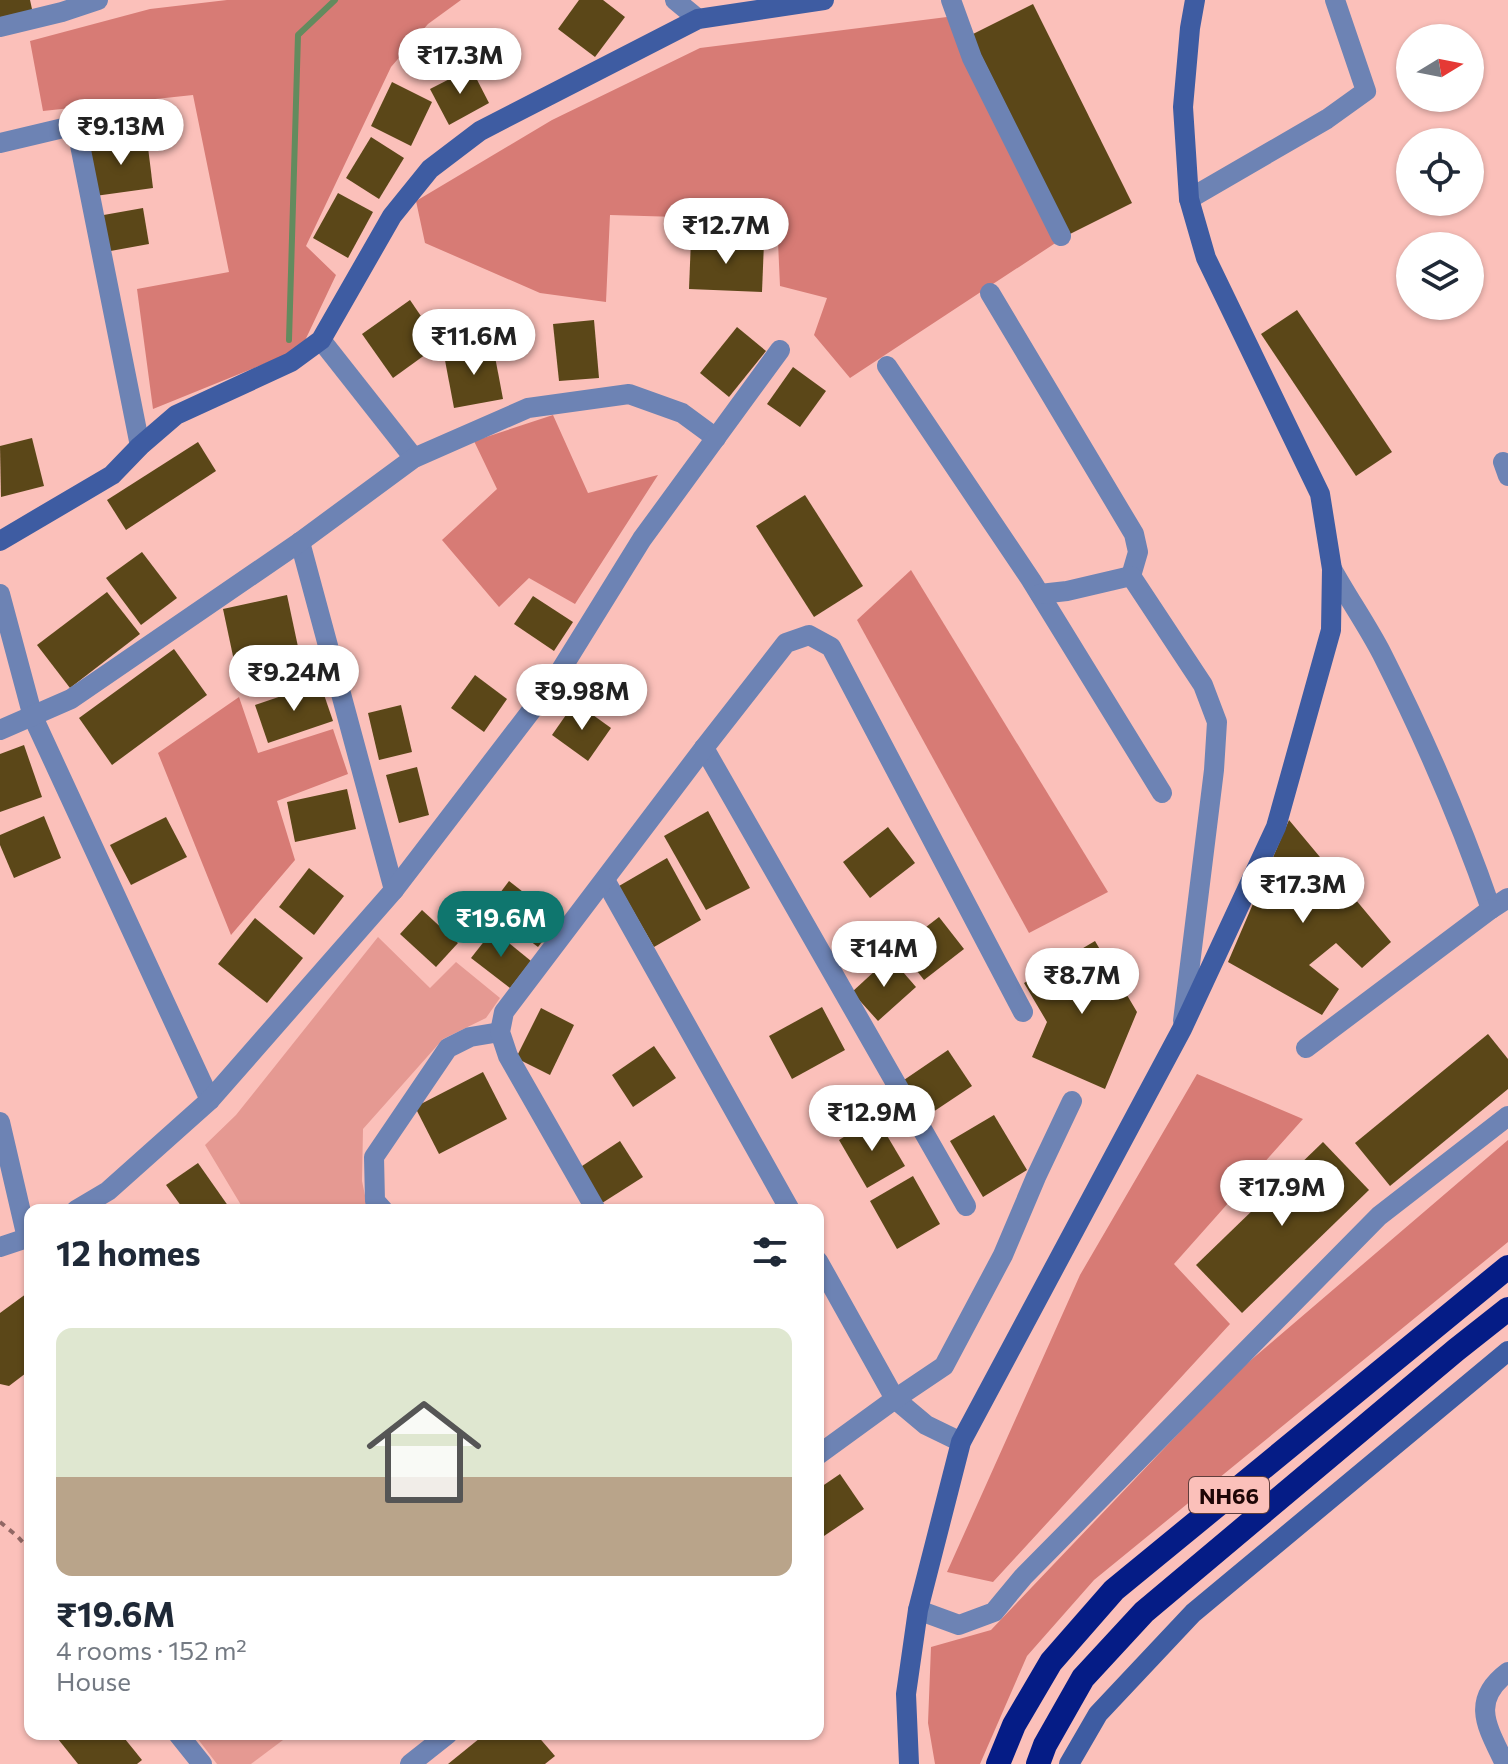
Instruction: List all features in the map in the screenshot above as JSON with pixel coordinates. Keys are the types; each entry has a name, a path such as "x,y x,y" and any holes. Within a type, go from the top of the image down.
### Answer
{"highway":[{"name":"NH66","path":"998,1764 1014,1725 1051,1662 1114,1590 1508,1267"},
{"name":"NH66","path":"1038,1764 1045,1745 1083,1678 1144,1612 1508,1309"}],"main road":[{"path":"0,541 112,475 176,415 291,362 321,340 392,216 430,169 480,131 698,19 824,0"},
{"path":"909,1764 906,1694 918,1610 961,1442 1182,1029 1276,827 1331,630 1332,569 1320,494 1206,258 1189,199 1183,107 1195,0"},
{"path":"1069,1764 1098,1714 1193,1613 1508,1351"}],"street":[{"path":"0,27 61,6 98,0"},
{"path":"675,0 698,19"},
{"path":"951,0 972,58 1061,236"},
{"path":"1189,199 1327,119 1366,91 1335,0"},
{"path":"0,143 76,125 140,446"},
{"path":"990,293 1134,534 1138,552 1131,576 1203,685 1217,722 1214,770 1182,1029"},
{"path":"321,340 414,458"},
{"path":"86,1204 108,1191 210,1100 394,890 554,681 642,539 780,350"},
{"path":"887,366 1040,594 1162,793"},
{"path":"0,730 71,699 300,542 414,458 528,408 629,394 682,413 716,438"},
{"path":"300,542 394,890"},
{"path":"1306,1048 1499,904 1470,848 1381,653 1332,569"},
{"path":"1040,594 1131,576"},
{"path":"0,594 33,717 210,1100"},
{"path":"593,1204 508,1056 500,1032 504,1012 786,643 809,635 831,647 1023,1012"},
{"path":"704,748 966,1206"},
{"path":"605,880 787,1204"},
{"path":"378,1204 375,1201 374,1157 448,1048 470,1037 500,1032"},
{"path":"824,1451 944,1366 1003,1255 1072,1101"},
{"path":"918,1610 959,1625 994,1612 1034,1566 1379,1216 1508,1116"},
{"path":"0,1122 24,1218"},
{"path":"0,1247 24,1240"},
{"path":"824,1272 895,1399 926,1425 961,1442"},
{"path":"1505,1764 1485,1723 1484,1701 1495,1682 1508,1672"},
{"path":"183,1740 202,1764"},
{"path":"410,1764 440,1740"}],"path":[{"path":"0,1522 24,1544"}],"shaded area":[{"path":"227,0 461,0 428,24 391,67 306,246 336,275 301,349 153,409 137,289 229,272 193,95 43,111 30,41 150,9"},
{"path":"947,17 1057,242 850,378 814,335 827,298 780,286 777,220 610,215 606,302 540,293 425,243 416,201 552,120 700,48"},
{"path":"553,415 588,493 658,475 575,604 529,578 499,607 442,540 497,489 474,441"},
{"path":"911,570 1108,892 1029,933 857,620"},
{"path":"239,697 258,753 333,729 348,774 277,801 295,860 231,935 158,753"},
{"path":"378,937 430,988 456,962 500,998 486,1018 443,1039 363,1129 362,1181 367,1204 240,1204 205,1145 236,1115"},
{"path":"1197,1074 1303,1119 1174,1264 1230,1324 993,1582 947,1572 1080,1275"},
{"path":"1508,1140 1508,1242 1094,1580 1027,1656 980,1764 935,1764 928,1723 931,1647 991,1630 1237,1372"},
{"path":"199,1740 283,1740 251,1764 217,1764"}],"building":[{"path":"0,0 30,0 34,18 0,24"},
{"path":"579,0 603,0 625,17 595,57 558,29"},
{"path":"1033,4 1132,203 1070,234 971,35"},
{"path":"471,68 489,103 449,125 430,89"},
{"path":"392,82 432,102 411,146 371,126"},
{"path":"371,137 404,158 379,199 346,178"},
{"path":"147,139 153,188 95,196 88,147"},
{"path":"338,193 373,212 348,258 313,238"},
{"path":"143,208 149,244 105,252 98,216"},
{"path":"691,239 764,242 762,292 689,289"},
{"path":"410,300 440,344 393,378 362,334"},
{"path":"1297,310 1392,452 1356,476 1261,334"},
{"path":"594,320 599,378 559,381 553,324"},
{"path":"737,327 766,351 729,397 700,373"},
{"path":"493,346 503,399 454,408 444,355"},
{"path":"793,367 826,391 800,427 767,404"},
{"path":"32,438 44,486 1,497 0,446"},
{"path":"198,442 216,471 126,530 107,500"},
{"path":"805,495 863,586 814,617 756,526"},
{"path":"142,552 177,598 141,625 106,578"},
{"path":"107,592 140,634 70,688 37,645"},
{"path":"287,595 304,675 240,689 223,609"},
{"path":"533,596 573,622 554,651 514,624"},
{"path":"174,649 207,695 112,765 79,718"},
{"path":"475,675 507,699 484,732 451,708"},
{"path":"320,683 333,721 268,743 255,705"},
{"path":"575,702 611,728 588,761 552,735"},
{"path":"401,705 412,752 379,760 368,713"},
{"path":"24,745 42,797 0,812 0,754"},
{"path":"417,767 429,815 399,823 386,775"},
{"path":"347,789 356,829 295,842 287,802"},
{"path":"708,811 750,888 706,910 664,836"},
{"path":"44,816 61,858 14,878 0,845 0,835"},
{"path":"166,817 187,857 131,885 110,845"},
{"path":"1289,820 1391,942 1362,968 1336,943 1309,965 1339,989 1322,1015 1228,962"},
{"path":"888,827 915,863 870,898 843,862"},
{"path":"667,858 701,920 654,947 619,886"},
{"path":"309,868 344,896 314,935 279,907"},
{"path":"509,881 559,920 538,947 488,909"},
{"path":"422,910 458,943 436,967 400,934"},
{"path":"939,917 964,949 924,980 899,948"},
{"path":"255,918 303,958 267,1003 218,964"},
{"path":"493,930 531,961 510,988 471,958"},
{"path":"1095,941 1137,1012 1105,1089 1032,1057 1047,1022 1024,983"},
{"path":"890,957 916,987 878,1021 852,992"},
{"path":"822,1007 845,1050 792,1079 769,1036"},
{"path":"541,1008 574,1025 550,1075 516,1058"},
{"path":"1488,1034 1508,1059 1508,1089 1390,1186 1355,1143"},
{"path":"654,1046 676,1078 633,1107 612,1075"},
{"path":"948,1050 972,1086 924,1118 901,1082"},
{"path":"483,1072 507,1119 439,1154 415,1107"},
{"path":"994,1115 1027,1170 983,1197 950,1141"},
{"path":"876,1117 905,1166 867,1188 839,1140"},
{"path":"620,1141 643,1177 598,1204 576,1170"},
{"path":"1323,1142 1369,1190 1242,1313 1196,1265"},
{"path":"198,1163 227,1204 180,1204 166,1185"},
{"path":"913,1176 940,1224 897,1249 870,1201"},
{"path":"24,1295 24,1375 9,1386 0,1384 0,1313"},
{"path":"840,1474 864,1509 824,1536 824,1485"},
{"path":"59,1740 126,1740 142,1760 137,1764 78,1764"},
{"path":"478,1740 541,1740 555,1756 545,1764 448,1764"}],"waterway":[{"path":"289,340 298,35 335,0"}]}
